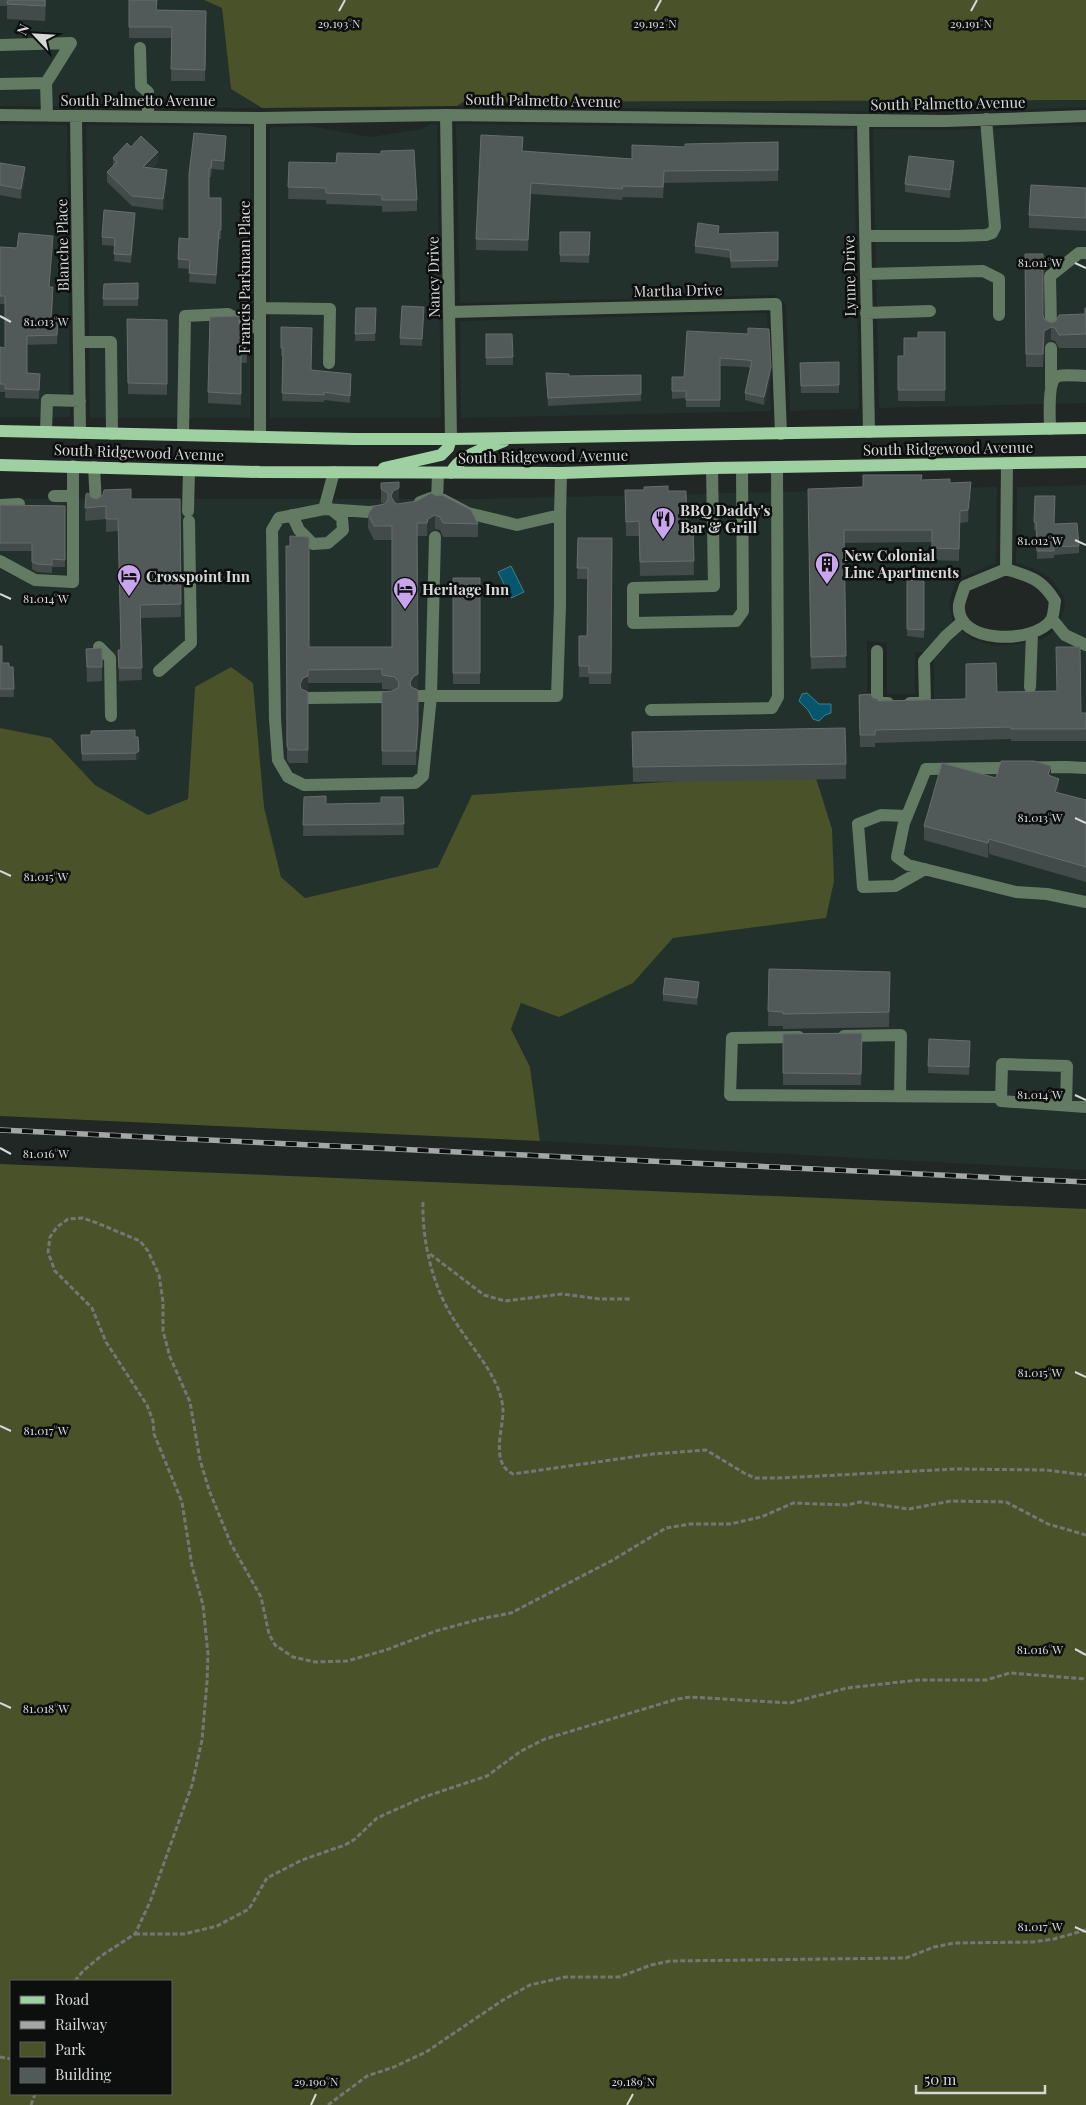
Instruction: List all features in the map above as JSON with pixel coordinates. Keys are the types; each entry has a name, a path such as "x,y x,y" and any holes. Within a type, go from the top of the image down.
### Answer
{"main road":[{"name":"South Ridgewood Avenue","path":"0,432 451,439 1086,428"},
{"path":"451,473 455,464 464,458 511,438"},
{"path":"362,473 441,455 448,448 451,439"},
{"name":"South Ridgewood Avenue","path":"0,465 362,473 561,473 712,468 1086,462"}],"street":[{"path":"0,45 71,43 46,83 47,116"},
{"path":"140,48 141,86 148,92 148,117"},
{"path":"0,84 46,83"},
{"name":"South Palmetto Avenue","path":"0,115 260,118 446,115 863,120 1086,116"},
{"name":"Nancy Drive","path":"446,115 451,439"},
{"name":"Blanche Place","path":"76,116 80,433"},
{"name":"Francis Parkman Place","path":"260,118 260,437"},
{"path":"865,236 986,236 992,233 995,227 986,119"},
{"name":"Lynne Drive","path":"863,120 869,432"},
{"path":"1051,328 1050,276 1079,253 1086,253"},
{"path":"866,274 983,271 999,279 999,315"},
{"name":"Martha Drive","path":"450,312 776,304 781,434"},
{"path":"260,308 330,309 329,363"},
{"path":"866,313 930,311"},
{"path":"183,435 185,316 228,314 260,330"},
{"path":"79,342 111,342 112,434"},
{"path":"1050,429 1051,348"},
{"path":"1051,387 1058,376 1086,376"},
{"path":"46,432 47,400 80,401"},
{"path":"1006,569 1007,463"},
{"path":"0,561 35,580 72,582 73,466"},
{"path":"94,467 96,504"},
{"path":"651,710 772,708 778,697 777,467"},
{"path":"712,468 714,586 633,588 633,623 736,621 743,611 742,468"},
{"path":"159,671 191,643 188,516 189,470"},
{"path":"328,509 334,472"},
{"path":"436,499 438,473"},
{"path":"424,696 558,696 561,473"},
{"path":"54,496 73,496"},
{"path":"408,507 436,499 468,513 517,525 560,514"},
{"path":"0,505 19,504"},
{"path":"292,515 299,530 313,544 328,543 343,530 342,518 328,509"},
{"path":"381,511 328,509 292,515 280,518 272,530 281,699 278,760 288,776 304,785 415,783 423,776 424,696 435,537"},
{"path":"1006,569 1032,578 1046,586 1055,601 1052,620 1038,631 1032,633 991,637 974,631 963,621 959,606 965,586 1006,569"},
{"path":"1052,620 1066,635 1086,645"},
{"path":"877,651 877,703 925,703 924,661 946,636 963,621"},
{"path":"1030,687 1032,633"},
{"path":"99,647 110,658 112,716"},
{"path":"308,698 391,697"},
{"path":"1086,768 926,769 907,816 897,857 908,865 1016,892 1047,894 1086,902"},
{"path":"907,816 881,815 858,824 863,887 895,886 925,869"},
{"path":"831,1036 901,1035 900,1096"},
{"path":"812,1037 732,1038 730,1095 1001,1097"},
{"path":"1066,1105 1067,1066 1002,1064 1001,1101 1086,1107"}],"path":[{"path":"423,1202 422,1225 443,1300 493,1378 501,1398 504,1410 500,1447 502,1464 506,1471 513,1474 654,1454 706,1450 744,1473 756,1478 956,1469 1046,1470 1086,1476"},
{"path":"76,1980 83,1971 101,1956 135,1934 150,1902 192,1785 202,1740 208,1654 203,1605 192,1566 182,1502 154,1434 153,1421 147,1405 106,1342 92,1308 55,1271 48,1252 50,1237 57,1227 68,1219 83,1218 97,1223 140,1242 148,1251 159,1275 163,1302 162,1331 170,1357 190,1402 200,1460 209,1490 231,1544 262,1597 269,1634 275,1645 293,1657 315,1662 348,1661 386,1650 436,1631 511,1613 611,1561 666,1528 690,1524 730,1524 761,1517 793,1503 847,1505 860,1502 910,1509 951,1501 1006,1502 1048,1524 1086,1535"},
{"path":"429,1254 484,1295 494,1299 505,1301 562,1294 600,1299 630,1299"},
{"path":"135,1934 184,1934 217,1926 249,1909 267,1878 302,1860 345,1845 356,1838 377,1818 424,1797 486,1776 521,1751 545,1739 677,1699 690,1697 790,1703 846,1688 918,1680 986,1680 1010,1673 1086,1679"},
{"path":"328,2105 367,2076 394,2068 426,2052 503,2000 530,1985 552,1979 581,1976 619,1977 651,1965 670,1961 906,1958 954,1943 1033,1942 1086,1930"}],"shaded area":[{"path":"0,0 204,0 222,8 231,89 262,108 0,106"},
{"path":"1086,100 1086,107 945,112 457,106 462,102"},
{"path":"0,124 67,125 70,417 0,417"},
{"path":"430,124 437,124 441,418 270,418 270,127 309,126 370,137 423,129"},
{"path":"456,124 854,129 859,409 790,411 786,305 775,295 460,303"},
{"path":"86,125 250,127 250,418 90,418"},
{"path":"1086,125 1086,403 879,408 873,129 947,130"},
{"path":"767,313 771,411 461,418 460,321"},
{"path":"1086,485 1086,1170 540,1141 530,1067 511,1029 521,1003 633,983 673,938 825,918 438,867 305,898 281,877 264,807 195,687 188,799 148,815 95,785 51,738 0,728 0,499 474,499 997,487 996,563 960,578 955,583 949,603 953,623 957,627 972,639 993,646 1018,644 1045,638 1059,627 1065,603 1064,597 1051,579 1035,569 1016,563 1017,487","holes":["867,641 887,643 887,694 915,694 915,652 934,653 934,703 867,702"]}],"green space":[{"path":"204,0 1086,0 1086,100 463,102 457,106 262,108 231,89 222,8"},
{"path":"231,667 253,683 264,807 281,877 305,898 438,867 472,795 814,772 832,829 834,881 826,918 673,938 633,983 559,1017 521,1003 511,1029 530,1067 540,1141 0,1116 0,728 51,738 95,785 148,815 188,799 195,687"},
{"path":"0,1164 1086,1209 1086,2105 0,2105"}],"water":[{"path":"511,566 524,592 511,598 498,572"},
{"path":"807,693 819,704 831,704 831,713 825,715 819,721 813,719 808,710 799,701 802,694"}],"building":[{"path":"8,0 45,0 45,6 7,4"},
{"path":"129,0 157,0 156,10 206,11 205,70 171,69 172,27 129,27"},
{"path":"194,133 226,136 224,161 212,160 211,168 209,168 209,198 221,198 221,230 219,230 216,275 189,273 190,260 178,259 179,238 189,239 189,174"},
{"path":"481,135 523,137 522,151 632,159 632,145 685,147 685,144 778,142 778,170 664,171 663,187 623,186 622,189 531,183 528,240 476,239"},
{"path":"141,136 158,152 143,167 167,170 163,199 132,196 107,172 117,162 113,158 127,143 131,147"},
{"path":"414,150 417,200 382,200 382,195 326,193 326,188 288,187 289,162 336,163 337,153 381,154 381,151"},
{"path":"909,156 954,161 950,190 905,184"},
{"path":"0,163 25,167 21,189 0,185"},
{"path":"1031,185 1086,188 1086,218 1029,215"},
{"path":"104,210 135,213 131,255 114,254 115,238 102,237"},
{"path":"698,223 719,226 718,234 778,232 778,260 731,261 730,250 695,246"},
{"path":"560,232 590,232 589,255 560,255"},
{"path":"19,233 53,236 49,287 53,287 51,319 58,319 57,335 27,336 27,373 40,374 39,390 5,389 5,384 0,384 0,347 5,348 5,296 0,296 0,247 17,248"},
{"path":"1025,254 1043,254 1044,319 1051,323 1056,321 1059,315 1085,314 1086,308 1086,334 1059,335 1055,328 1051,327 1044,331 1043,354 1026,354"},
{"path":"138,283 138,299 103,299 104,284"},
{"path":"402,306 424,307 422,339 400,338"},
{"path":"356,308 376,308 375,333 355,334"},
{"path":"210,317 239,317 239,324 246,324 247,352 241,352 241,394 208,392"},
{"path":"127,319 167,320 167,384 128,383"},
{"path":"281,327 312,328 311,370 351,374 350,396 324,392 324,395 282,393 283,348 281,348"},
{"path":"748,328 769,329 771,367 764,397 745,393 752,361 720,358 720,400 686,400 686,391 672,391 672,377 684,377 687,331 748,334"},
{"path":"918,332 945,332 945,390 898,390 898,356 904,356 904,338 918,338"},
{"path":"486,334 512,334 513,357 486,358"},
{"path":"839,362 839,385 801,386 800,363"},
{"path":"546,373 569,374 569,376 641,375 641,394 548,398"},
{"path":"863,475 922,475 921,480 950,479 950,483 971,482 968,510 960,511 959,549 932,548 932,530 844,530 846,656 811,657 808,489 863,487"},
{"name":"Heritage Inn","path":"399,482 399,488 393,491 391,496 397,504 417,501 431,493 436,496 442,495 471,510 478,524 443,523 440,517 435,515 428,519 427,523 417,523 418,674 410,682 411,687 418,690 416,751 382,751 382,692 398,688 399,683 395,677 382,675 382,669 308,670 308,676 303,678 300,684 301,689 308,692 308,750 289,750 287,746 286,546 290,546 290,536 309,537 309,647 392,647 392,526 374,526 368,514 374,506 385,504 388,500 388,493 381,489 381,483"},
{"name":"BBQ Daddy's Bar & Grill","path":"668,486 668,491 686,491 687,529 693,529 694,561 640,562 639,521 626,522 625,490 644,490 644,487"},
{"path":"131,489 131,499 180,499 181,604 140,605 142,668 119,668 118,650 121,650 118,519 106,519 106,506 85,508 86,494 88,493 92,498 97,499 103,495 104,490"},
{"path":"1035,496 1055,496 1054,524 1077,523 1079,546 1054,547 1054,551 1037,551 1036,522 1034,522"},
{"path":"0,505 65,506 65,560 52,559 52,565 37,564 32,562 32,543 0,543"},
{"path":"578,538 612,538 611,673 589,673 589,666 579,666 579,636 587,636 588,568 577,568"},
{"path":"453,578 480,578 480,673 453,673"},
{"path":"907,580 924,581 924,630 907,629"},
{"path":"0,646 2,646 2,663 9,663 9,667 13,667 14,689 0,689"},
{"path":"1056,647 1080,647 1081,713 1086,713 1086,729 1011,729 1011,727 875,730 875,735 860,735 859,695 870,694 873,698 878,699 878,701 966,699 966,664 996,663 997,692 1057,691"},
{"path":"102,648 102,667 87,667 86,649"},
{"path":"845,728 846,764 633,767 632,732"},
{"path":"135,730 135,737 138,737 139,751 136,753 82,754 81,735 91,735 91,731"},
{"path":"1001,761 1034,761 1051,766 1048,775 1059,779 1055,792 1086,800 1086,867 989,839 988,843 924,826 942,763 996,778"},
{"path":"326,796 326,804 381,803 381,797 403,797 404,824 303,825 304,797"},
{"path":"769,969 890,972 889,1012 783,1014 783,1012 768,1011"},
{"path":"665,978 699,982 697,998 663,994"},
{"path":"862,1033 861,1074 783,1073 783,1034"},
{"path":"929,1039 970,1041 969,1067 928,1066"}],"railway":[{"path":"0,1130 1086,1182"}],"place":[{"name":"BBQ Daddy's Bar & Grill","path":"663,540"},
{"name":"New Colonial Line Apartments","path":"827,585"},
{"name":"Crosspoint Inn","path":"129,597"},
{"name":"Heritage Inn","path":"405,610"}]}
